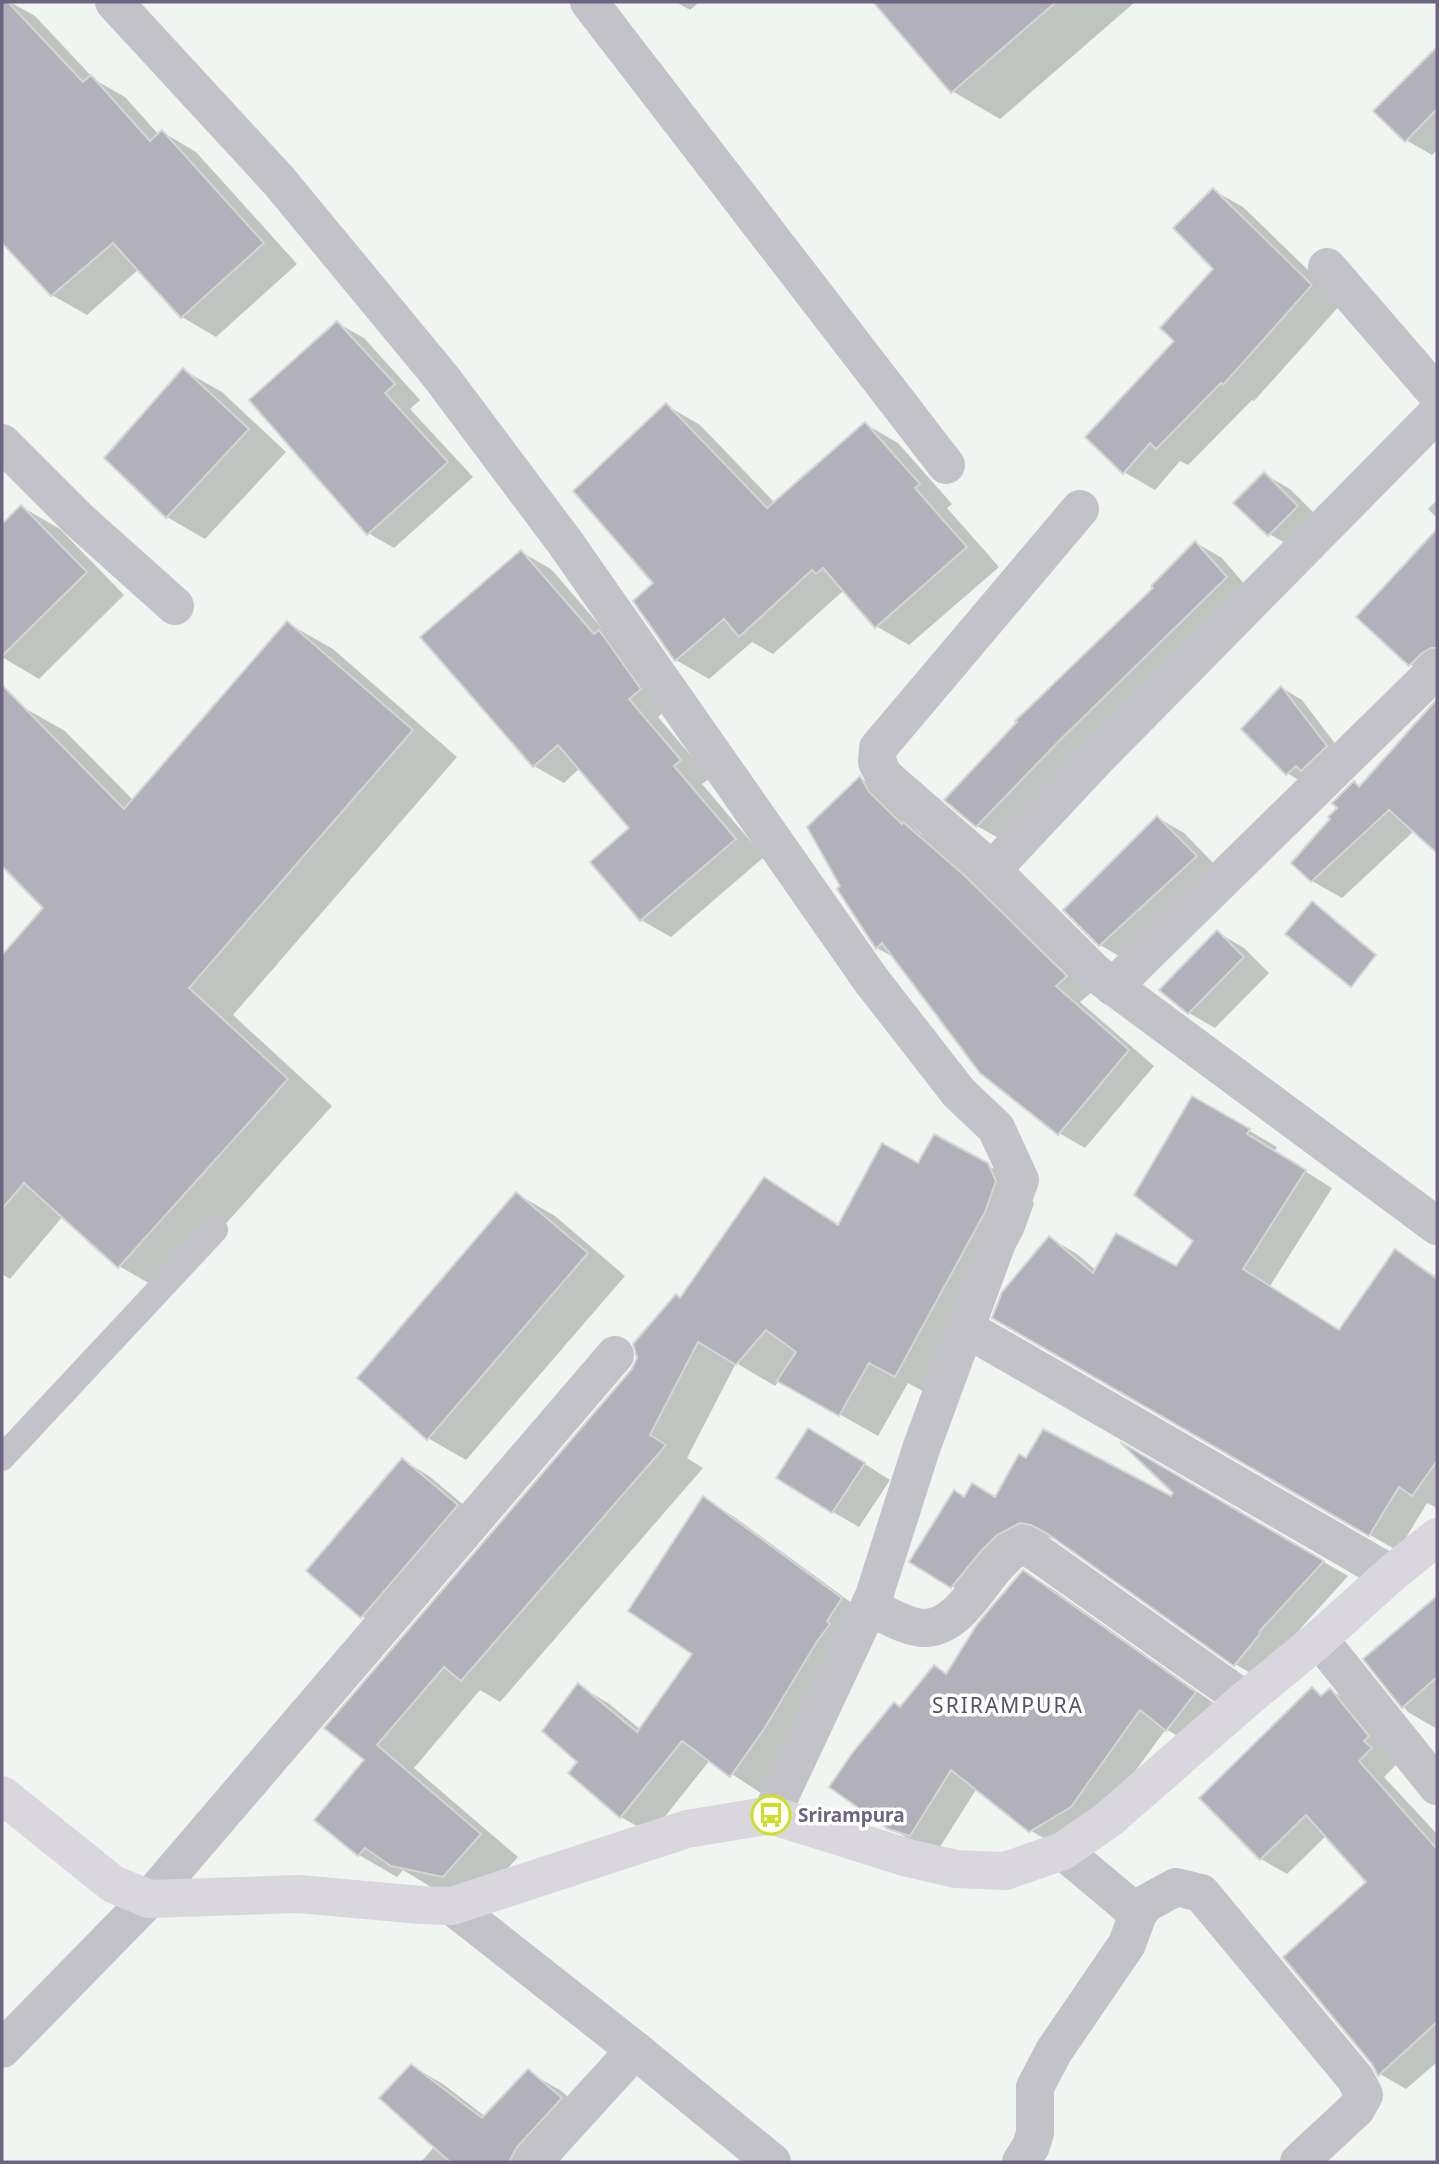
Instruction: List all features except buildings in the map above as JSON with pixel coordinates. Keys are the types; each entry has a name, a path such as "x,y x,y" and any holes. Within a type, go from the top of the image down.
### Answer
{"street":[{"path":"114,2 279,181 441,377 564,541 871,980 959,1093 996,1128 1020,1180 921,1449 869,1607 771,1815"},
{"path":"589,2 946,465"},
{"path":"1327,267 1437,394"},
{"path":"992,870 1096,759 1437,413"},
{"path":"2,443 79,520 175,606"},
{"path":"1080,509 878,748 877,762 884,776 992,870 1094,972 1437,1226"},
{"path":"1113,987 1437,669"},
{"path":"967,1329 1391,1574"},
{"path":"2,2049 149,1899 615,1355"},
{"path":"2,1795 113,1884 149,1899 299,1895 452,1906 687,1829 771,1815 908,1858 956,1869 1005,1871 1063,1851 1109,1819 1437,1537"},
{"path":"869,1607 925,1628 944,1623 964,1607 1008,1551 1021,1545 1036,1552 1245,1700"},
{"path":"1319,1640 1437,1786"},
{"path":"1063,1851 1138,1914"},
{"path":"1021,2162 1035,2133 1035,2087 1054,2051 1127,1944 1138,1914 1145,1904 1176,1887 1201,1894 1355,2078 1364,2095 1356,2109 1299,2162"},
{"path":"452,1906 635,2050 761,2159"},
{"path":"533,2162 635,2050"}],"lane":[{"path":"2,1458 215,1230"}],"place":[{"name":"Srirampura","path":"771,1815"}],"district":[{"name":"SRIRAMPURA","path":"1008,1706"}]}
